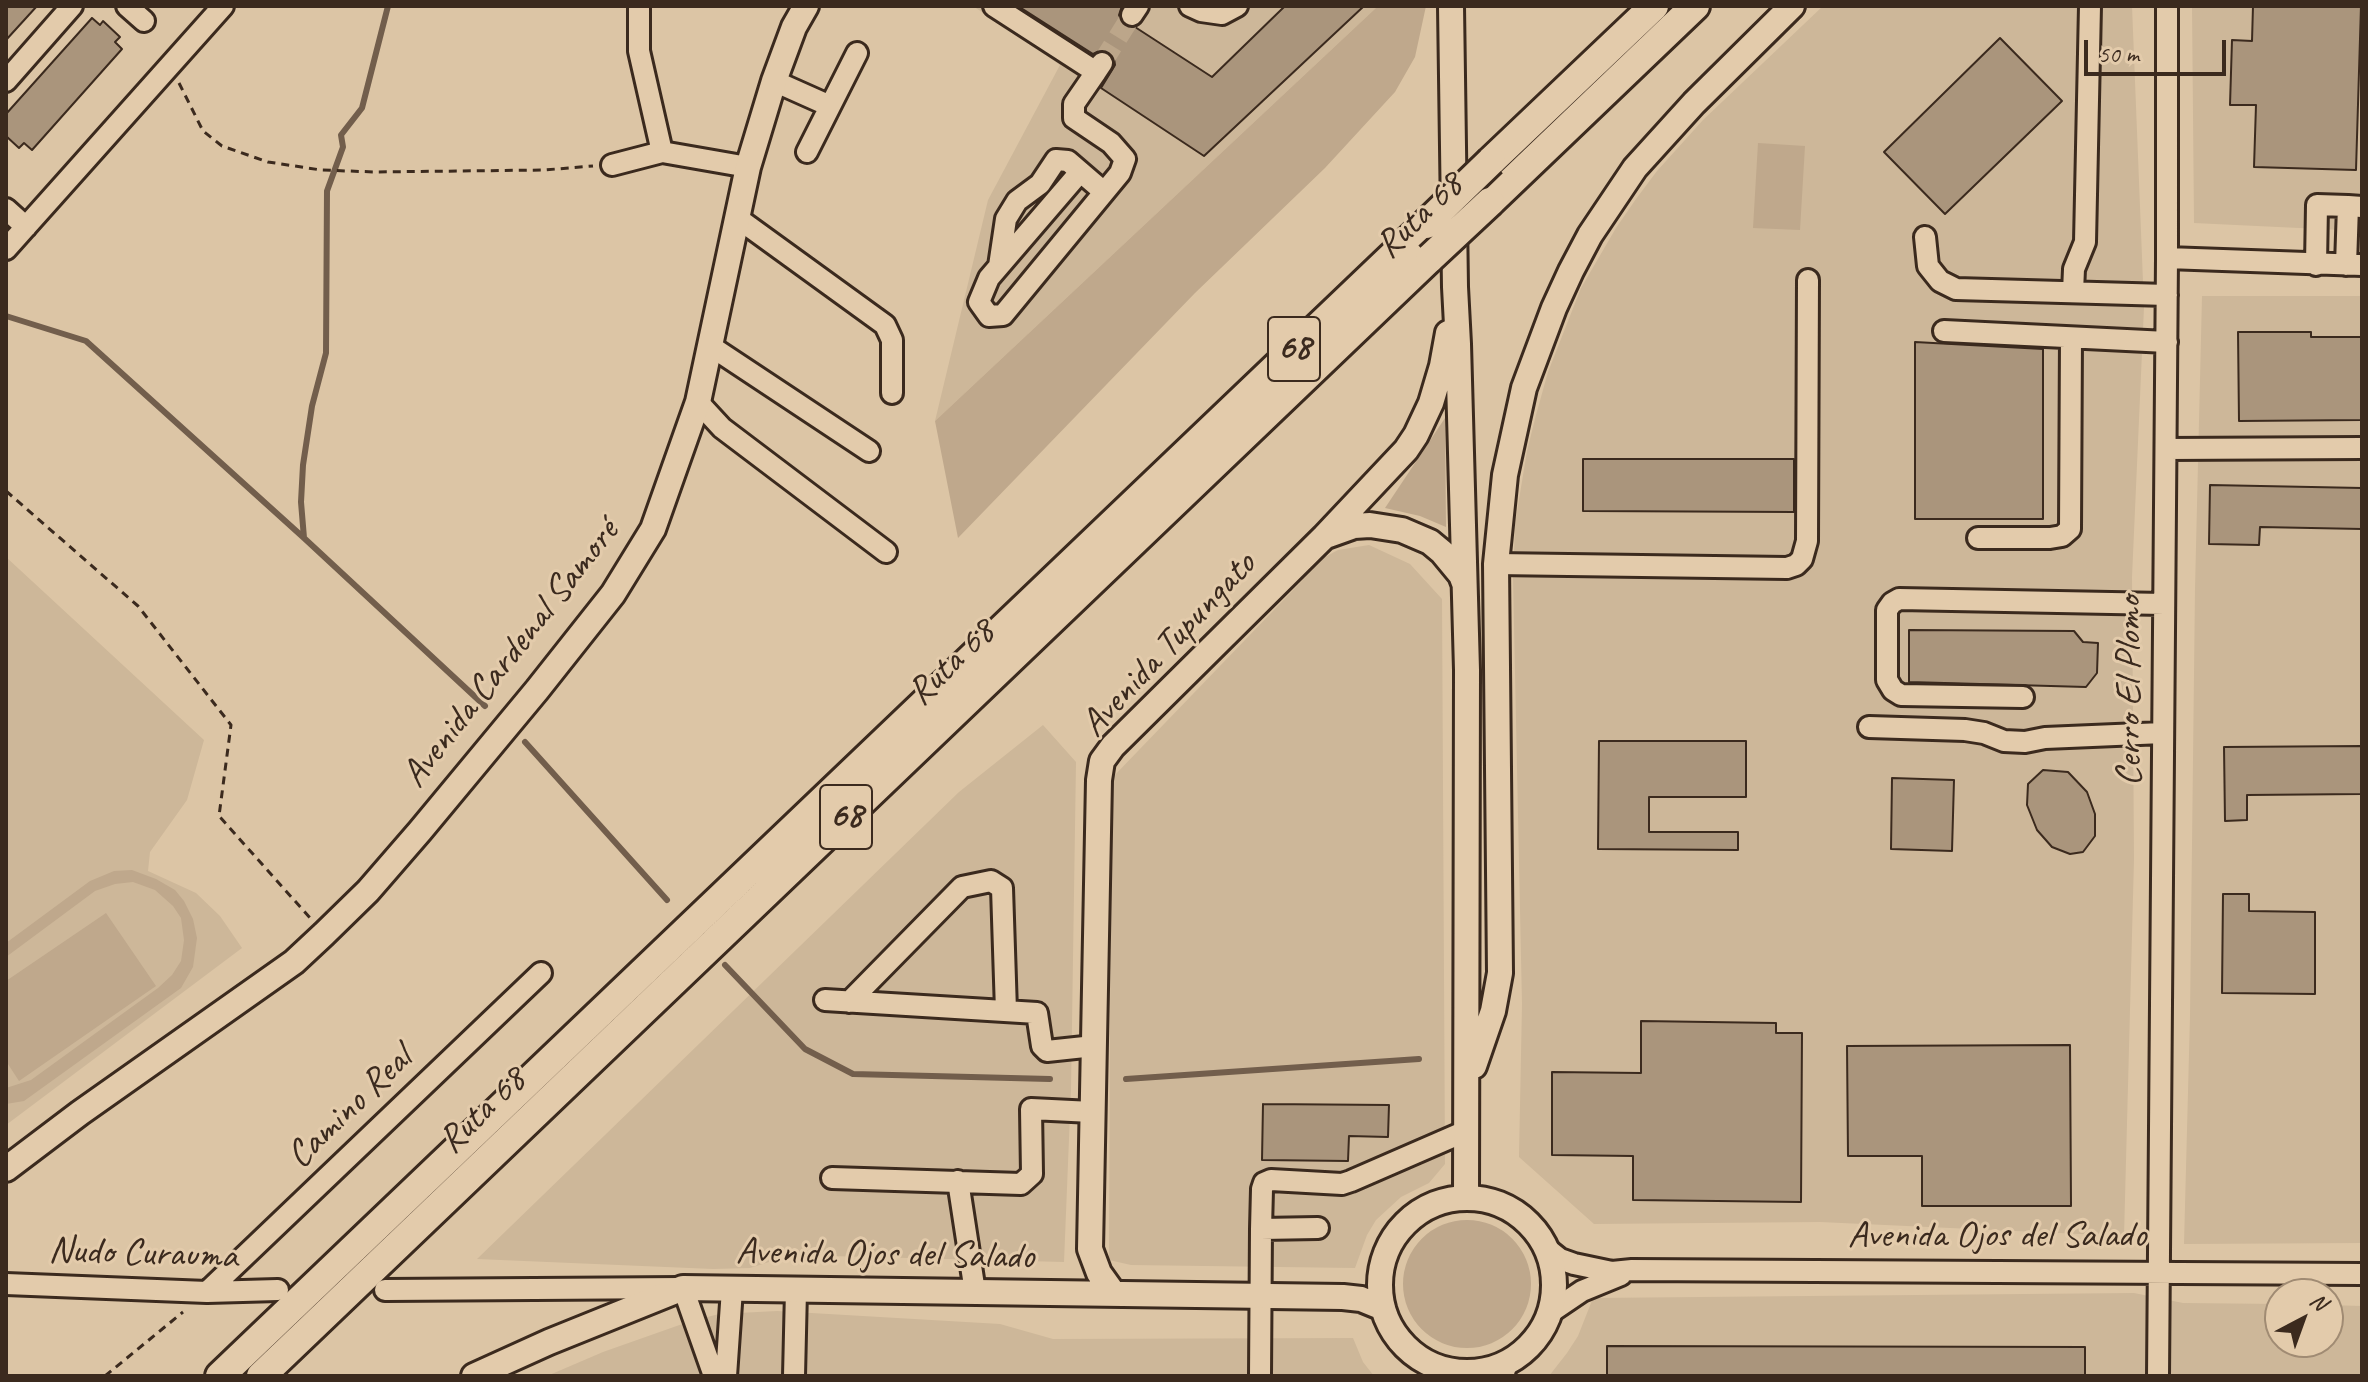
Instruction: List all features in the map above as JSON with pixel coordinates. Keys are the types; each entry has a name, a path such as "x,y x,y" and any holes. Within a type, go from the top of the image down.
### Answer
{"highway":[{"name":"Ruta 68","path":"261,1376 1695,6"},
{"name":"Ruta 68","path":"220,1376 1650,9"}],"main road":[{"name":"Avenida Cardenal Samoré","path":"6,1169 294,962 324,934 368,891 420,831 613,594 653,529 698,402 748,167 774,81 794,27 806,6"},
{"name":"Avenida Tupungato","path":"1451,6 1455,287 1465,586 1466,1198"},
{"name":"Avenida Tupungato","path":"1467,1098 1475,1059 1493,1011 1500,973 1496,564 1505,475 1517,417 1539,345 1590,235 1635,168 1694,103 1792,6"},
{"name":"Avenida Tupungato","path":"1114,1294 1099,1273 1090,1249 1099,780 1102,761 1113,746 1324,537 1406,450 1424,420 1442,366 1455,287"},
{"path":"1324,537 1354,526 1402,530 1430,542 1442,552 1461,575 1465,586"},
{"name":"Avenida Ojos del Salado","path":"1466,1198 1482,1199 1513,1211 1531,1227 1545,1247 1554,1279 1551,1312 1534,1342 1505,1370 1434,1371 1401,1343 1393,1332 1380,1292 1383,1261 1397,1233 1408,1221 1435,1204 1466,1198"},
{"path":"474,1376 683,1288"},
{"name":"Avenida Ojos del Salado","path":"683,1288 1260,1296 1361,1299 1383,1308"}],"street":[{"path":"6,81 72,6"},
{"path":"127,6 144,21"},
{"path":"6,249 223,6"},
{"path":"639,6 639,51 662,152"},
{"path":"994,6 1099,67 1074,104 1074,118 1111,143 1125,159 1120,173 1003,315 989,316 979,302 989,278 1080,172"},
{"path":"1190,6 1222,14 1237,6"},
{"path":"2073,292 2074,269 2085,242 2090,6"},
{"name":"Cerro El Plomo","path":"2158,1376 2167,6"},
{"path":"807,152 857,53"},
{"path":"774,81 830,106"},
{"path":"612,165 662,152 748,167"},
{"path":"999,266 1006,219 1017,201 1040,184 1056,160 1068,161 1104,192"},
{"path":"2167,258 2316,265 2354,265 2355,206 2317,205 2316,265"},
{"path":"6,209 26,227"},
{"path":"736,217 885,325 892,340 892,393"},
{"path":"1925,237 1928,266 1940,281 1956,289 2167,295"},
{"path":"1496,564 1787,568 1796,565 1802,559 1807,541 1808,280"},
{"path":"1944,331 2167,342"},
{"path":"1978,538 2050,538 2062,536 2070,529 2071,338"},
{"path":"709,345 869,451"},
{"path":"698,402 722,428 886,552"},
{"path":"2166,449 2362,448"},
{"path":"2023,697 1901,695 1893,690 1887,680 1887,610 1899,599 2164,604"},
{"path":"1869,727 1965,730 2004,741 2163,733"},
{"path":"849,1002 962,887 991,881 1002,888 1006,1011"},
{"name":"Camino Real","path":"207,1292 541,973"},
{"path":"825,1000 1037,1013 1042,1046 1047,1051 1094,1046"},
{"path":"832,1178 1021,1184 1032,1174 1031,1109 1092,1112"},
{"path":"1260,1376 1264,1183 1271,1180 1342,1184 1466,1131"},
{"path":"958,1181 975,1292"},
{"path":"1261,1229 1318,1228"},
{"name":"Avenida Ojos del Salado","path":"1545,1247 1560,1259 1612,1272 2362,1274"},
{"name":"Avenida Ojos del Salado","path":"1551,1312 1582,1291 1632,1270"},
{"name":"Nudo Curauma","path":"6,1284 207,1292 278,1290"},
{"path":"683,1288 714,1376"},
{"name":"Avenida Ojos del Salado","path":"385,1290 683,1288"},
{"path":"726,1376 732,1289"},
{"path":"794,1376 796,1290"}],"path":[{"path":"170,66 203,131 222,146 268,162 321,170 375,172 544,170 612,165"},
{"path":"6,491 138,606 231,725 219,816 324,934"},
{"path":"105,1376 207,1292"}],"shaded area":[{"path":"973,6 1378,6 935,421 988,200 1060,65"},
{"path":"1378,6 1426,6 1415,57 1395,92 1325,168 1195,293 958,538 935,421"},
{"path":"1823,6 2132,6 2144,307 2132,577 2134,859 2124,1236 1820,1222 1594,1224 1519,1157 1522,1004 1513,578 1515,524 1536,415 1548,372 1581,288 1636,199 1703,120"},
{"path":"2192,6 2362,6 2362,231 2194,223"},
{"path":"1758,143 1805,146 1800,230 1753,228"},
{"path":"2202,296 2362,296 2362,1243 2184,1244"},
{"path":"1445,418 1446,527 1420,516 1385,508"},
{"path":"1369,545 1410,564 1442,599 1445,1164 1429,1183 1401,1197 1376,1220 1355,1268 1131,1265 1109,1260 1111,779 1325,557 1338,550"},
{"path":"6,557 204,740 187,800 150,852 148,871 196,893 220,916 242,948 6,1125"},
{"path":"1043,725 1076,762 1071,1089 1064,1262 791,1255 750,1268 713,1269 477,1259 959,792"},
{"path":"132,870 175,890 184,901 193,919 197,938 193,967 181,988 24,1101 6,1104 6,1088 31,1080 158,988 181,961 184,940 181,918 155,890 133,882 95,891 6,957 6,943 90,881 114,871"},
{"path":"106,913 156,986 19,1081 6,1061 6,981"},
{"path":"1467,1220 1492,1225 1513,1238 1526,1259 1531,1284 1526,1309 1513,1330 1492,1343 1467,1348 1442,1343 1421,1330 1408,1309 1403,1284 1408,1259 1421,1238 1442,1225"},
{"path":"2134,1293 2183,1303 2264,1304 2264,1358 2344,1358 2344,1305 2362,1306 2362,1376 1549,1376 1578,1336 1593,1298"},
{"path":"777,1311 1000,1324 1053,1339 1353,1338 1363,1362 1374,1376 547,1376 688,1322 719,1314"}],"building":[{"path":"6,6 37,6 6,40"},
{"path":"1018,6 1122,6 1119,15 1124,25 1135,27 1212,77 1285,6 1364,6 1204,156 1101,88 1115,65 1110,53 1102,50 1093,54"},
{"path":"2253,6 2361,6 2356,170 2254,167 2256,105 2230,105 2232,40 2252,41"},
{"path":"92,18 100,25 103,21 120,37 115,42 122,49 32,150 24,143 19,148 6,136 6,114"},
{"path":"2000,38 2062,101 1945,214 1884,152"},
{"path":"2238,332 2311,332 2311,337 2362,337 2362,420 2239,421"},
{"path":"1915,342 2043,349 2043,519 1915,519"},
{"path":"1583,459 1794,459 1794,512 1583,511"},
{"path":"2210,485 2362,488 2362,529 2260,527 2259,545 2209,544"},
{"path":"1909,630 2074,631 2083,642 2098,643 2097,673 2086,687 1909,682"},
{"path":"1599,741 1746,741 1746,797 1649,797 1649,832 1738,832 1738,850 1598,849"},
{"path":"2362,746 2362,794 2247,795 2247,820 2225,821 2224,747"},
{"path":"2043,770 2068,772 2087,792 2095,814 2095,836 2083,852 2070,854 2052,847 2037,830 2027,805 2028,784"},
{"path":"1892,778 1954,780 1952,851 1891,849"},
{"path":"2223,894 2249,894 2249,911 2315,912 2315,994 2222,993"},
{"path":"1641,1021 1776,1023 1776,1033 1802,1033 1801,1202 1633,1200 1633,1156 1552,1155 1552,1072 1641,1073"},
{"path":"2070,1045 2071,1206 1922,1206 1922,1156 1848,1156 1847,1046"},
{"path":"1263,1104 1389,1105 1388,1137 1349,1136 1348,1161 1262,1160"},
{"path":"1607,1346 2085,1347 2085,1376 1607,1376"}],"waterway":[{"path":"304,538 301,502 303,465 312,406 326,353 327,191 343,147 341,135 362,108 388,6"},
{"path":"6,316 86,341 485,706"},
{"path":"525,742 667,900"},
{"path":"725,965 805,1049 853,1074 1050,1079"},
{"path":"1126,1079 1419,1059"}],"tunnel":[{"path":"1102,63 1132,15"}]}
